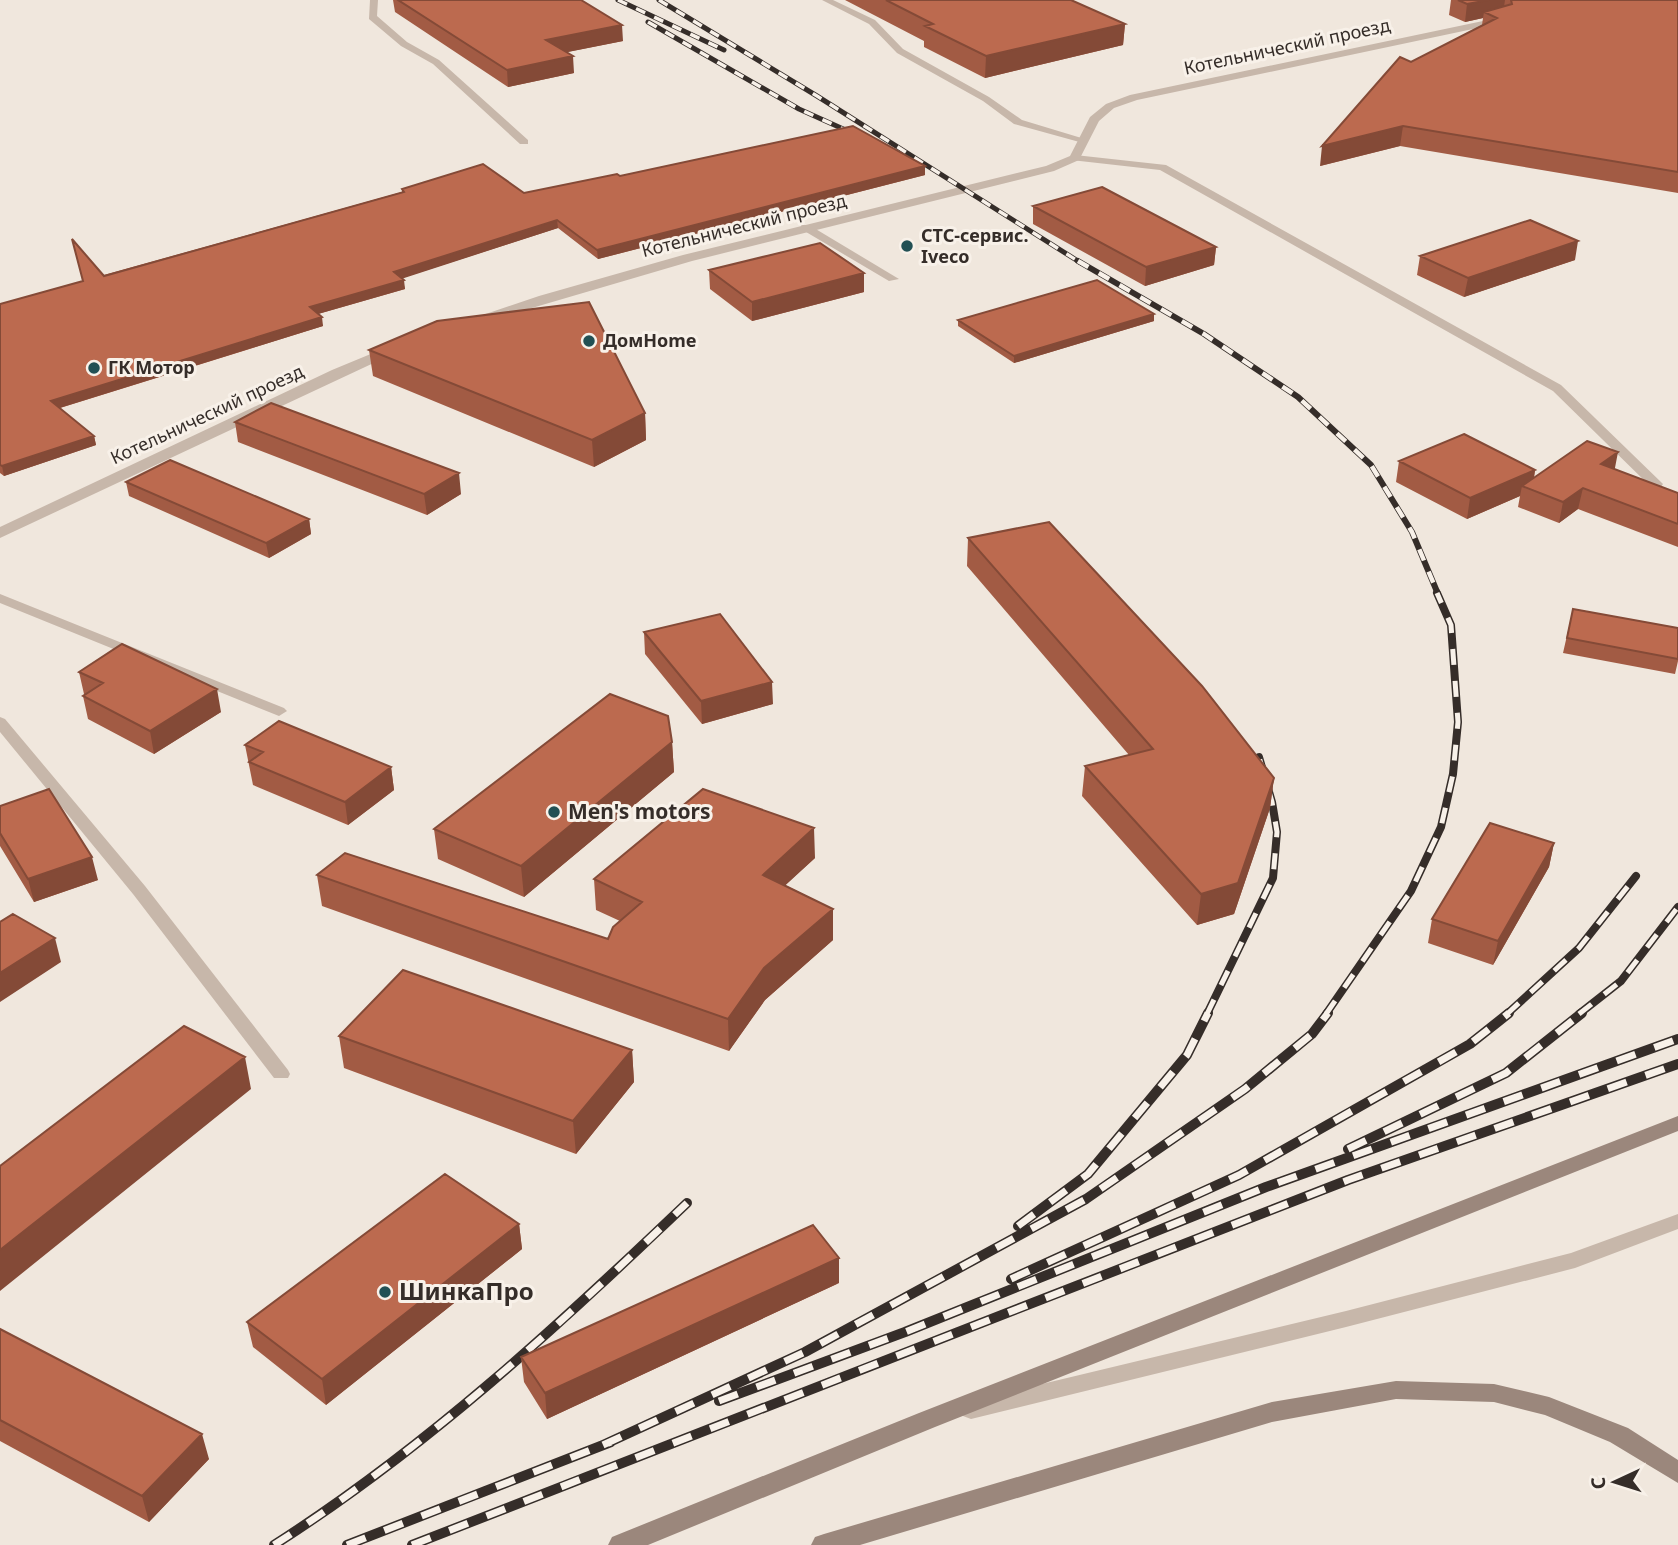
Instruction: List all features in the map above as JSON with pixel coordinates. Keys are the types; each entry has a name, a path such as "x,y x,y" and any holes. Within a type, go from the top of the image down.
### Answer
{"main road":[{"path":"621,1545 927,1420 1678,1123"},
{"path":"824,1545 1272,1412 1396,1390 1494,1393 1549,1407 1619,1435 1673,1469"}],"street":[{"name":"Котельнический проезд","path":"463,324 644,269 805,227 1050,170 1075,158 1094,119 1110,106 1134,97 1502,20"},
{"name":"Котельнический проезд","path":"0,533 337,373 408,343"}],"lane":[{"path":"374,0 372,17 404,44 436,62 524,142"},
{"path":"827,0 872,22 900,51 986,99 1018,122 1083,140"},
{"path":"1075,158 1162,167 1557,388 1656,484"},
{"path":"805,227 893,279"},
{"path":"0,598 279,711"},
{"path":"0,722 139,890 281,1074"},
{"path":"927,1420 1346,1319 1575,1260 1678,1221"}],"building":[{"path":"398,0 581,0 622,25 546,40 573,56 507,70"},
{"path":"886,0 1071,0 1125,24 986,56 925,26 933,24"},
{"path":"1458,0 1489,0 1467,4"},
{"path":"1511,0 1678,0 1678,172 1403,126 1322,146 1400,57 1411,62 1497,18 1484,12 1512,4"},
{"path":"853,126 925,166 597,250 557,220 394,272 404,280 310,307 322,317 51,401 94,436 0,465 0,304 83,281 72,239 104,276 404,192 402,189 483,164 524,193 617,174 620,176"},
{"path":"1102,187 1216,247 1146,267 1033,206"},
{"path":"1530,220 1578,241 1468,278 1420,256"},
{"path":"820,243 864,273 752,302 709,270"},
{"path":"1097,280 1154,314 1014,356 958,320"},
{"path":"589,302 645,413 592,440 369,350 437,321"},
{"path":"271,403 459,473 424,494 235,422"},
{"path":"1464,434 1535,470 1470,498 1399,461"},
{"path":"1587,441 1618,452 1601,464 1678,493 1678,524 1583,488 1563,502 1522,486"},
{"path":"170,460 309,519 266,543 126,482"},
{"path":"1049,522 1202,686 1274,778 1238,883 1201,894 1085,766 1153,749 968,538"},
{"path":"1573,609 1678,628 1678,659 1567,638"},
{"path":"720,614 772,682 701,701 644,632"},
{"path":"122,644 217,689 150,731 83,696 103,683 79,672"},
{"path":"610,694 668,716 672,742 521,866 434,829"},
{"path":"279,721 391,767 345,802 249,762 263,752 245,745"},
{"path":"49,789 92,857 28,879 0,833 0,806"},
{"path":"703,789 814,828 763,875 833,909 764,968 728,1019 317,875 345,853 608,939 613,927 642,902 594,879"},
{"path":"1490,823 1554,843 1498,941 1432,919"},
{"path":"13,914 55,938 0,973 0,922"},
{"path":"403,970 632,1050 573,1121 339,1036"},
{"path":"184,1026 245,1057 0,1250 0,1166"},
{"path":"445,1174 519,1224 322,1379 247,1322"},
{"path":"813,1225 839,1258 545,1393 521,1357"},
{"path":"0,1329 202,1434 142,1496 0,1420"}],"railway":[{"path":"618,0 724,50"},
{"path":"659,0 1081,263"},
{"path":"648,22 799,109 861,137"},
{"path":"1078,261 1204,334 1298,397 1371,465 1412,532 1438,594"},
{"path":"1326,1014 1411,891 1441,827 1453,774 1458,722 1451,625 1437,593"},
{"path":"1207,1014 1273,878 1277,832 1272,802 1259,757"},
{"path":"1507,1014 1579,948 1636,876"},
{"path":"1579,1014 1621,981 1678,907"},
{"path":"1018,1226 1088,1174 1187,1055 1208,1013"},
{"path":"603,1445 805,1352 1086,1199 1245,1089 1312,1034 1328,1013"},
{"path":"1011,1279 1239,1175 1470,1044 1509,1013"},
{"path":"1348,1149 1506,1073 1582,1013"},
{"path":"719,1401 905,1332 1266,1187 1678,1039"},
{"path":"412,1545 1348,1180 1678,1064"},
{"path":"274,1545 384,1468 489,1384 687,1203"},
{"path":"347,1545 611,1442"}],"place":[{"name":"СТС-сервис. Iveco","path":"907,246"},
{"name":"ДомHome","path":"589,341"},
{"name":"ГК Мотор","path":"94,368"},
{"name":"Men's motors","path":"554,812"},
{"name":"ШинкаПро","path":"385,1292"}]}
